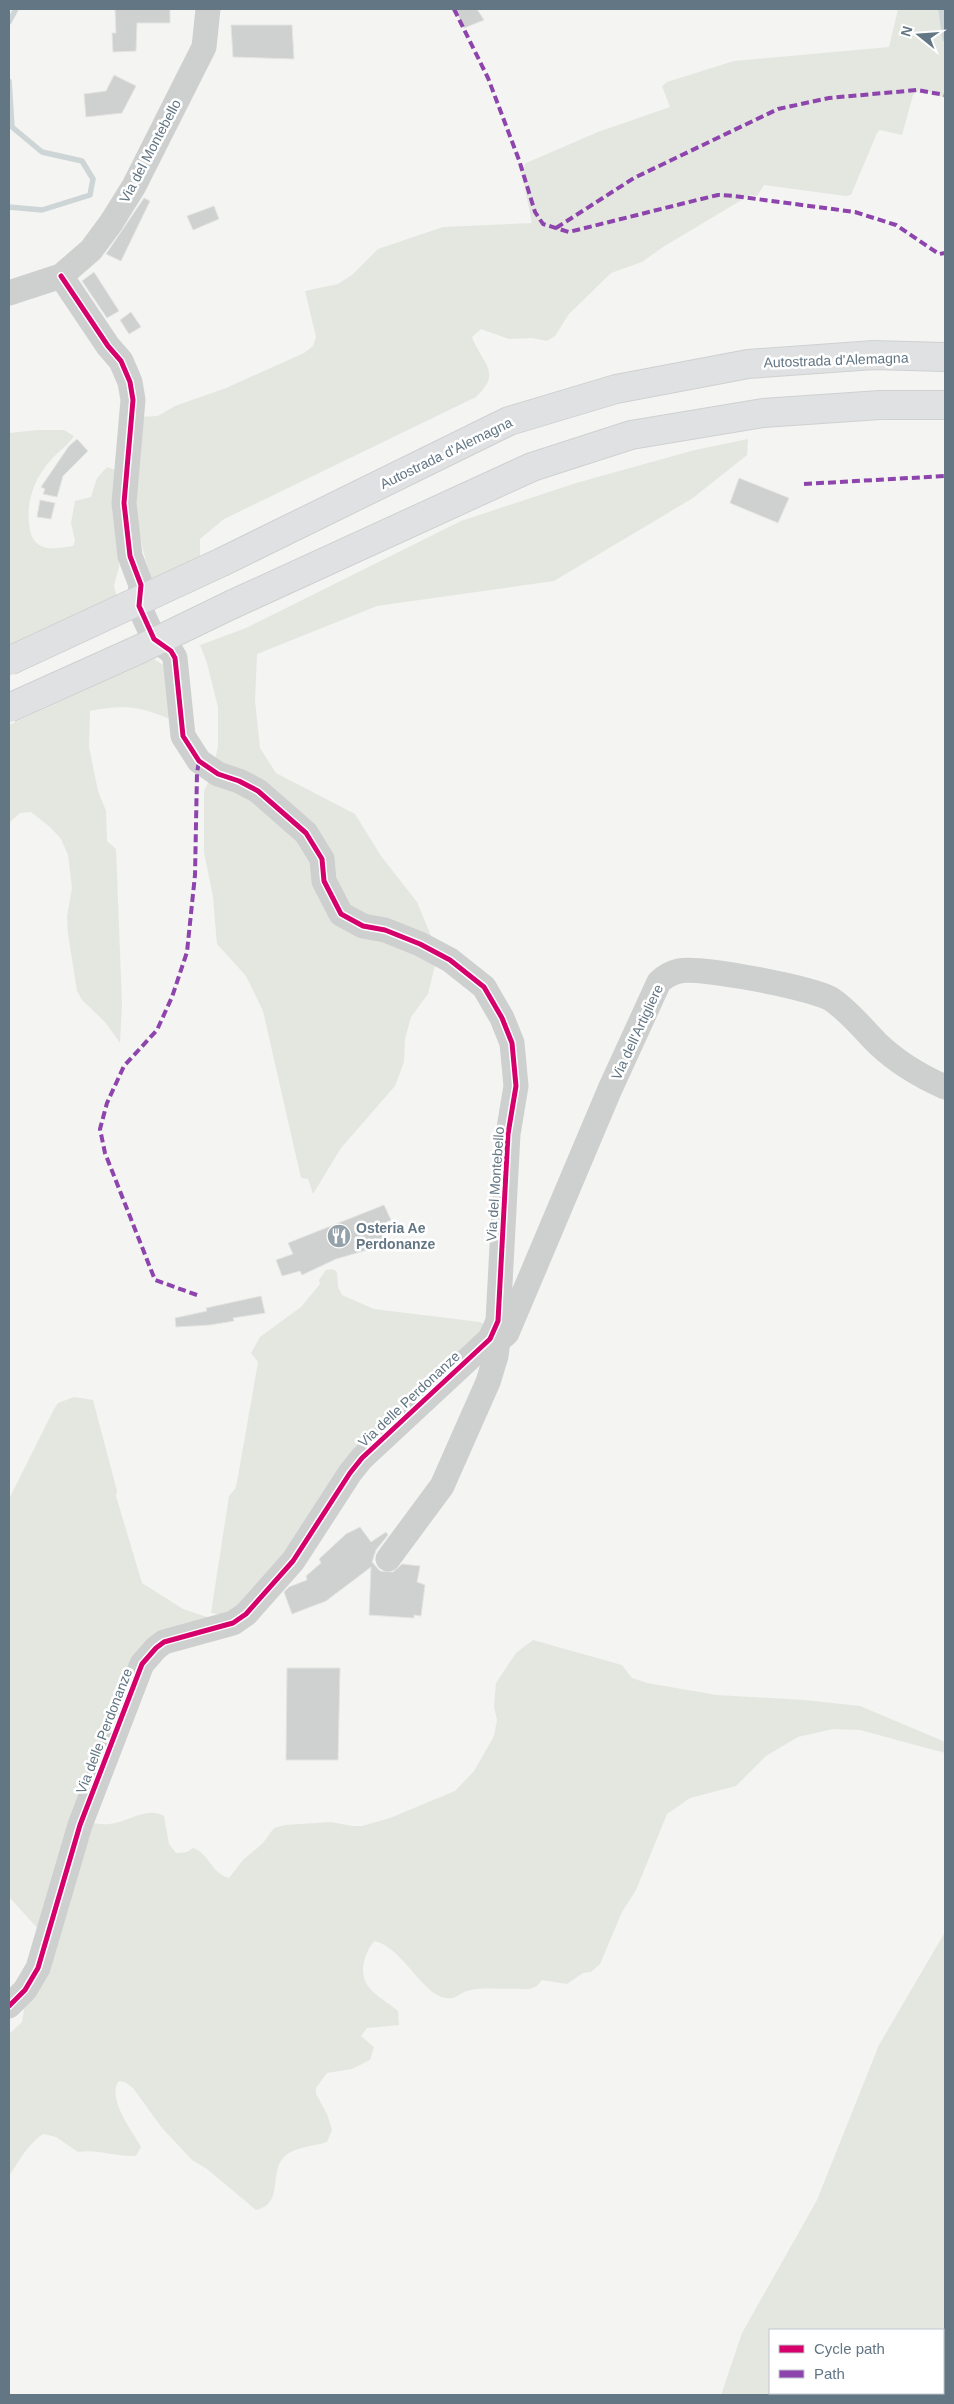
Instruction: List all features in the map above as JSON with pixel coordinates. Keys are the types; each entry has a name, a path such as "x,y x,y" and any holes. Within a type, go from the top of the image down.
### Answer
{"highway":[{"name":"Autostrada d'Alemagna","path":"9,661 224,561 509,421 616,389 748,364 874,355 945,357"},
{"path":"9,708 532,467 631,435 763,413 880,405 945,405"}],"street":[{"name":"Via del Montebello","path":"9,293 61,276 91,250 134,186 204,47 208,9"},
{"name":"Via del Montebello","path":"61,276 108,346 121,360 130,382 133,400 124,503 130,556 141,585 139,606 154,639 171,651 175,658 183,736 199,761 218,774 258,791 306,833 322,859 324,881 341,914 363,926 384,930 420,944 450,960 484,987 502,1018 512,1043 516,1086 508,1134 498,1321 494,1340 496,1356 488,1382 442,1486 388,1559"},
{"name":"Via dell'Artigliere","path":"494,1340 507,1333 610,1089 665,975 679,970 699,970 813,991 833,1001 888,1052 919,1074 945,1087"},
{"name":"Via delle Perdonanze","path":"9,2006 25,1990 38,1968 80,1825 136,1677 147,1656 164,1642 233,1623 246,1614 294,1561 350,1473 362,1458 494,1340"}],"shaded area":[{"path":"898,9 945,9 945,98 921,89 913,95 902,135 880,130 877,133 851,195 846,196 764,185 757,196 750,195 663,247 642,262 611,273 569,314 555,336 547,341 532,338 509,339 481,329 472,337 485,361 489,374 488,381 476,397 224,519 200,539 200,556 152,580 145,559 136,500 138,417 158,416 175,406 226,388 304,353 313,346 316,337 305,291 338,284 352,275 378,249 443,227 532,223 521,170 526,163 598,132 670,107 662,86 667,82 734,61 889,47"},
{"path":"64,430 74,436 44,468 32,493 29,511 30,530 36,543 41,546 59,548 73,546 75,541 71,523 75,501 91,497 97,478 107,467 115,470 112,509 119,567 114,586 117,597 9,648 9,433"},
{"path":"748,439 747,455 693,498 554,581 377,606 257,654 255,701 260,748 276,773 355,814 381,856 417,902 438,953 428,994 411,1017 405,1039 404,1062 395,1086 341,1148 313,1194 308,1179 301,1178 263,1011 246,976 217,944 213,897 204,852 204,791 211,777 218,747 218,707 207,663 200,645 246,628 461,521 576,483 695,450"},
{"path":"154,659 169,669 180,723 136,708 116,707 90,711 89,747 98,791 106,811 107,841 116,849 122,1004 120,1043 105,1022 82,1000 77,991 67,916 72,888 68,855 61,839 50,827 31,812 20,813 9,823 9,725"},
{"path":"333,1269 337,1272 338,1287 342,1295 374,1309 480,1322 487,1326 243,1608 222,1615 211,1613 229,1496 235,1489 237,1482 258,1362 251,1353 260,1337 301,1307 320,1284 319,1280 326,1270"},
{"path":"74,1397 93,1400 117,1491 116,1496 142,1583 183,1609 210,1618 160,1645 40,1931 9,1897 9,1499 58,1403"},
{"path":"533,1640 622,1665 632,1678 647,1683 717,1695 805,1700 860,1706 945,1742 945,1753 860,1730 833,1729 798,1737 766,1756 736,1786 690,1798 667,1814 636,1890 622,1912 600,1964 591,1972 583,1973 567,1984 542,1980 537,1986 530,1989 481,1989 467,1991 452,1998 446,1998 437,1995 429,1989 395,1953 375,1941 365,1958 363,1968 366,1984 398,2011 399,2025 367,2028 361,2036 374,2047 370,2060 352,2069 327,2073 316,2088 316,2094 327,2114 332,2130 327,2142 298,2149 283,2158 277,2172 273,2195 265,2207 256,2210 207,2169 192,2160 162,2128 133,2088 125,2082 119,2081 116,2088 118,2105 141,2147 136,2156 78,2152 56,2137 43,2134 28,2148 9,2176 9,2034 22,2022 25,2003 85,1822 109,1824 143,1814 157,1813 164,1816 169,1844 176,1853 187,1852 193,1848 198,1850 218,1871 229,1878 243,1860 263,1843 274,1828 285,1825 331,1822 362,1826 390,1818 455,1791 474,1771 494,1736 497,1720 494,1707 496,1683 516,1653"},
{"path":"945,1932 945,2395 721,2395 742,2333 817,2200 879,2045"}],"building":[{"path":"115,9 170,9 170,23 137,23 136,51 113,52 112,33 116,33"},
{"path":"455,9 477,9 484,20 464,28"},
{"path":"231,25 292,25 294,59 233,57"},
{"path":"114,75 136,86 122,113 86,117 84,94 106,91"},
{"path":"144,198 150,201 121,261 106,254"},
{"path":"214,206 219,219 193,230 187,216"},
{"path":"94,272 119,311 107,318 82,281"},
{"path":"131,312 141,327 129,334 120,320"},
{"path":"77,439 88,451 63,476 57,497 43,494 45,489 41,487 69,446"},
{"path":"739,478 789,498 778,523 730,503"},
{"path":"40,500 55,503 51,519 37,517"},
{"path":"384,1205 391,1220 378,1226 385,1242 367,1250 336,1259 302,1275 300,1271 282,1276 276,1260 293,1254 288,1243"},
{"path":"261,1296 265,1313 233,1318 234,1321 210,1325 176,1327 175,1318 207,1311 206,1308"},
{"path":"360,1527 371,1542 386,1532 388,1535 376,1550 372,1562 380,1571 393,1572 402,1564 420,1566 417,1582 425,1585 421,1616 414,1615 414,1618 369,1615 371,1567 326,1601 292,1614 284,1592 289,1587 307,1580 306,1576 321,1563 319,1559 346,1534"},
{"path":"287,1668 340,1668 338,1760 286,1760"}],"waterway":[{"path":"9,22 16,9"},
{"path":"941,9 945,39"},
{"path":"9,81 12,127 42,152 82,161 93,179 90,195 42,210 9,207"}],"marked path":[{"path":"454,9 488,78 519,160 535,212 543,224 569,232 718,195 734,196 855,212 896,225 939,254 945,253"},
{"path":"556,228 634,178 778,109 829,98 917,90 945,95"},
{"path":"804,484 945,476"},
{"path":"197,1295 155,1280 105,1153 100,1129 107,1103 124,1066 157,1030 172,997 187,952 195,875 197,773 199,761"}],"cycle path":[{"path":"9,2006 25,1990 38,1968 80,1825 142,1664 164,1642 233,1623 246,1614 293,1561 350,1473 362,1458 490,1339 498,1321 508,1134 516,1086 512,1043 502,1018 484,987 450,960 420,944 385,930 363,926 341,914 324,881 322,859 306,833 258,791 239,781 218,774 199,761 183,736 175,658 171,651 154,639 139,606 141,585 130,556 124,503 133,400 130,382 121,361 108,346 61,276"}],"place":[{"name":"Osteria Ae Perdonanze","path":"339,1236"}]}
